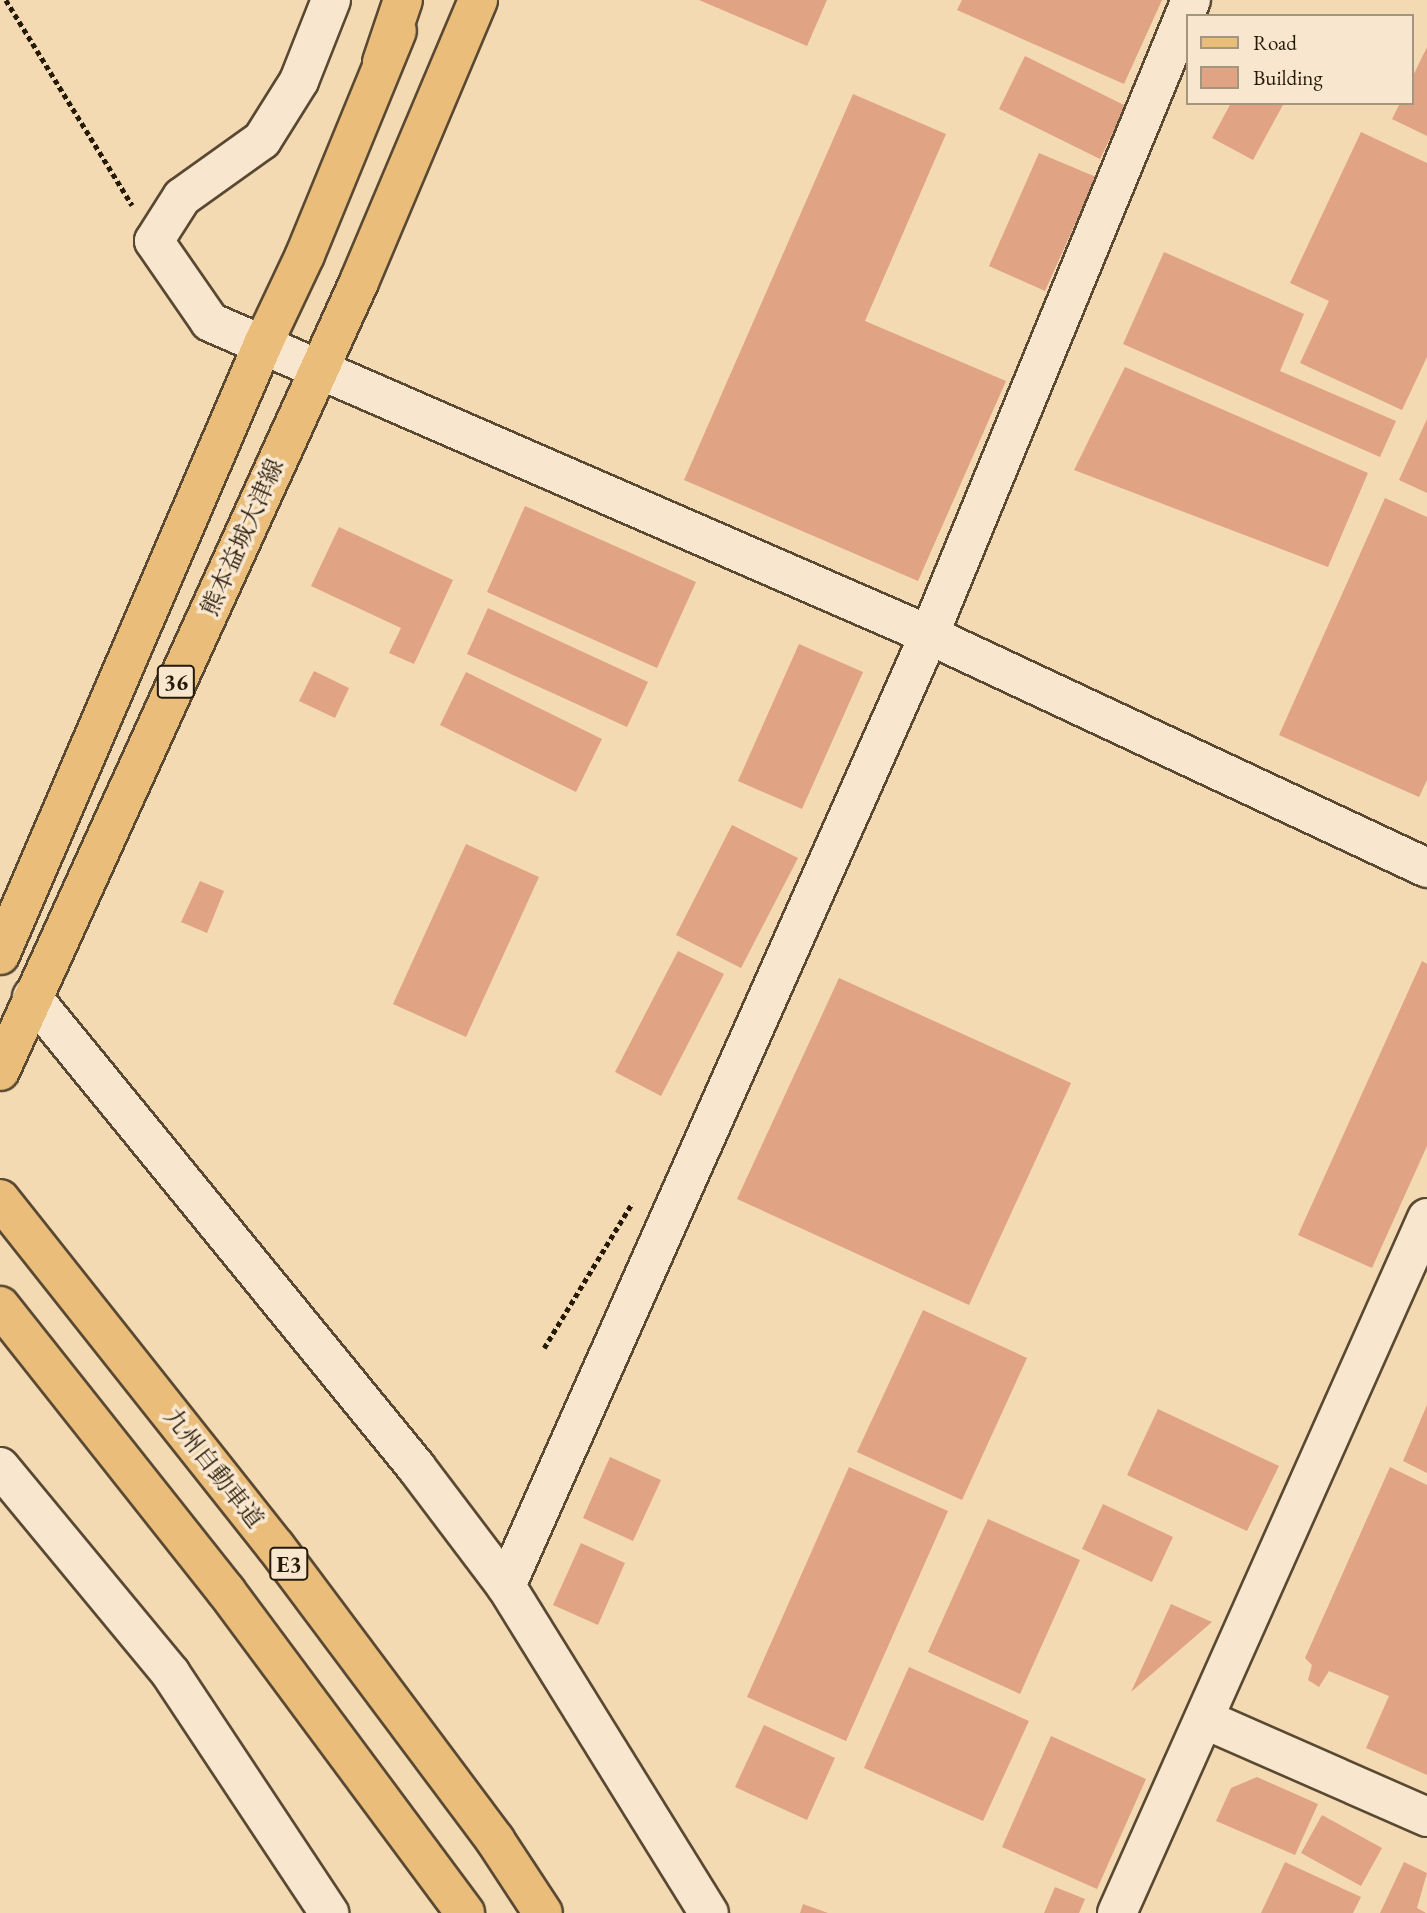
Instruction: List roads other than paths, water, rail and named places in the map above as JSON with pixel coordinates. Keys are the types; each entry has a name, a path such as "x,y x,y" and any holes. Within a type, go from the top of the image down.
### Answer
{"main road":[{"path":"382,62 403,0"},
{"name":"36","path":"0,955 263,344 305,255 382,62 411,0"},
{"name":"熊本益城大津線","path":"0,1071 359,282 478,0"},
{"name":"九州自動車道","path":"11,1212 276,1547 495,1840 543,1913"},
{"path":"0,1306 226,1591 465,1913"}],"street":[{"path":"331,0 299,81 262,140 182,197 154,242 210,322 319,367 929,635 1427,868"},
{"path":"506,1586 929,635 1191,0"},
{"path":"32,997 416,1467 506,1586 709,1913"},
{"path":"1117,1913 1427,1218"},
{"path":"0,1467 171,1674 329,1913"},
{"path":"1204,1718 1427,1816"}]}
